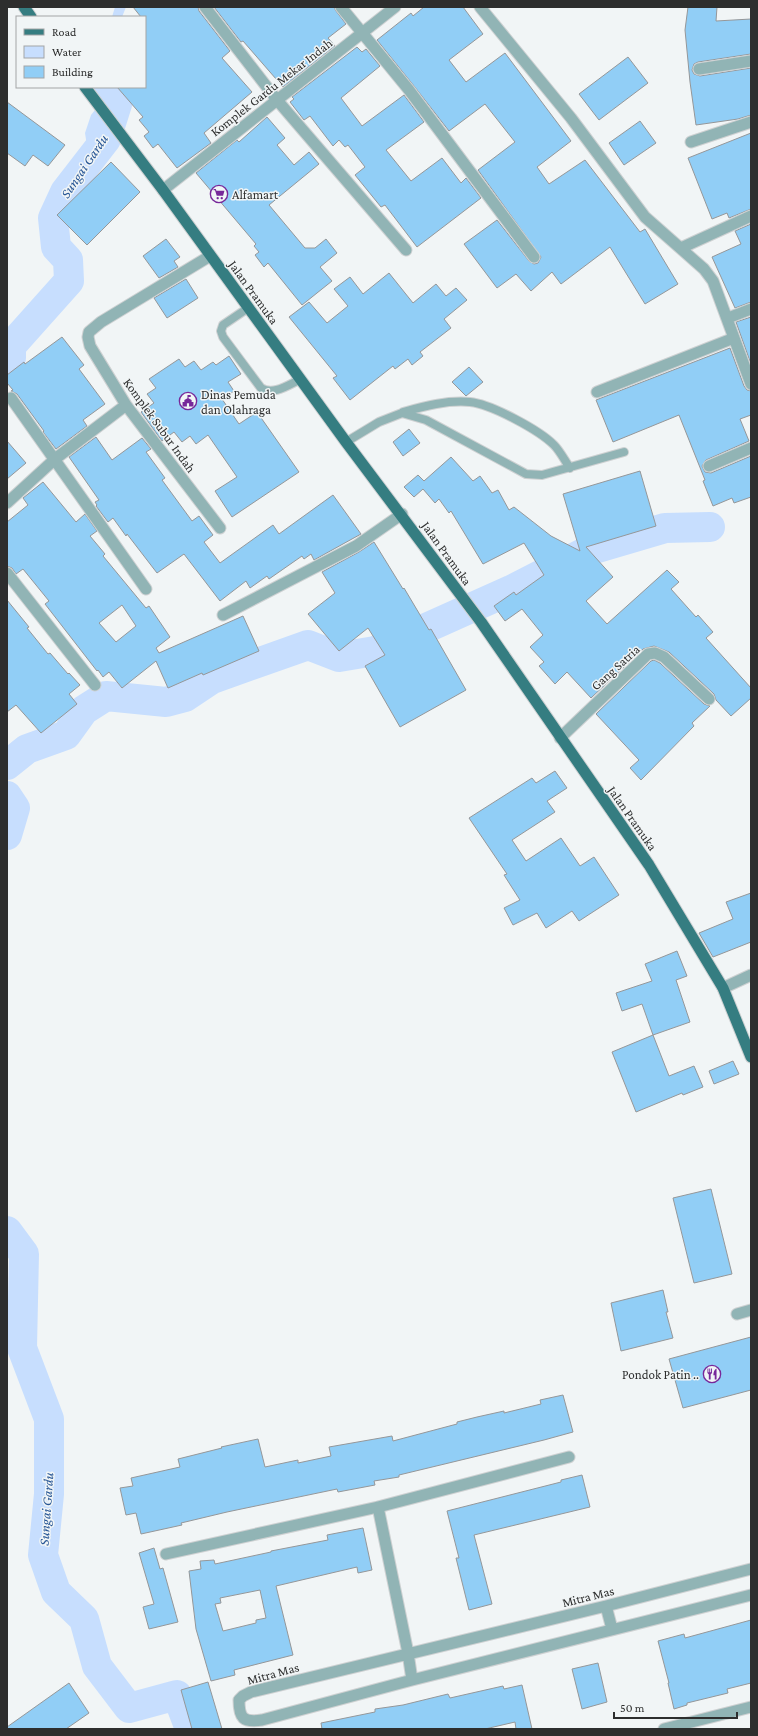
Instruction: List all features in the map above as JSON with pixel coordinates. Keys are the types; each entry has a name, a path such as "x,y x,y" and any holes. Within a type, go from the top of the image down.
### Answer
{"main road":[{"path":"24,7 30,16"},
{"name":"Jalan Pramuka","path":"88,91 163,190 346,442 402,514 451,584 481,622 649,865 723,988 751,1057"}],"street":[{"path":"206,7 277,100 406,250"},
{"path":"341,7 414,97 534,257"},
{"name":"Komplek Gardu Mekar Indah","path":"163,190 395,7"},
{"path":"480,7 571,118 645,217 704,269 713,281 728,318 751,384"},
{"path":"699,69 751,61"},
{"path":"691,142 751,122"},
{"path":"681,248 751,216"},
{"name":"Komplek Subur Indah","path":"210,256 101,322 89,332 88,337 90,346 126,405 220,528"},
{"path":"728,318 751,309"},
{"path":"597,392 734,338"},
{"path":"12,398 146,589"},
{"path":"7,503 55,459 126,405"},
{"path":"709,466 751,448"},
{"path":"224,615 356,546 402,514"},
{"path":"7,573 95,685"},
{"name":"Gang Satria","path":"560,738 648,654 655,653 664,657 709,699"},
{"path":"723,988 751,975"},
{"path":"737,1314 751,1310"},
{"path":"166,1554 378,1507 569,1457"},
{"path":"378,1507 408,1653 412,1680"},
{"name":"Mitra Mas","path":"751,1569 606,1606 251,1692 239,1700 239,1711 241,1717 246,1720 262,1720 412,1680 751,1595"},
{"path":"606,1606 612,1629"},
{"path":"664,1729 751,1707"}],"lane":[{"path":"248,308 223,324 221,331 261,388 267,392 273,391 300,379"},
{"path":"346,442 379,422 402,413 436,403 471,402 494,410 530,427 554,445 570,468"},
{"path":"402,413 426,420 526,474 542,475 624,452"}],"water":[{"path":"115,7 126,7 122,16 112,16"},
{"path":"103,88 114,88 124,102 126,113 113,132 104,156 77,188 62,179 87,146 85,133 91,115 107,95"}],"building":[{"path":"133,7 198,7 199,11 230,51 222,58 252,92 204,133 211,143 177,168 158,144 153,148 144,136 149,132 139,120 143,117 118,88 146,88 146,16 140,16"},
{"path":"214,7 334,7 346,24 328,38 335,46 283,87 243,41 241,42"},
{"path":"424,7 463,7 483,34 449,60 466,82 505,53 571,141 537,167 549,184 585,160 640,232 645,229 678,284 645,304 610,247 561,284 552,272 531,291 516,274 497,288 464,244 497,220 529,261 534,264 538,263 541,257 478,170 515,142 485,104 449,131 377,40 411,13 413,16"},
{"path":"688,7 717,7 716,21 751,19 751,54 698,62 694,64 692,70 694,74 700,76 751,68 751,115 738,119 696,125 685,30"},
{"path":"357,47 362,52 366,49 380,66 341,98 362,126 404,95 424,122 386,150 411,181 442,158 461,183 466,178 481,198 417,247 385,205 381,207 355,175 365,167 348,145 345,147 339,140 333,146 310,116 304,120 290,102 294,99 292,97"},
{"path":"628,57 648,83 599,120 579,94"},
{"path":"7,102 65,145 48,166 33,155 25,166 7,153"},
{"path":"267,117 285,138 277,145 294,165 309,152 319,164 269,205 305,248 315,248 326,239 337,253 320,267 332,281 302,305 268,263 264,267 255,255 259,252 254,246 256,244 196,173 237,140 239,142"},
{"path":"640,121 656,143 624,165 609,143"},
{"path":"751,133 751,209 729,218 727,213 712,219 688,158"},
{"path":"111,162 140,192 87,245 57,215"},
{"path":"751,224 751,302 735,308 712,257 741,244 735,231"},
{"path":"166,239 180,257 174,261 178,267 159,278 143,256"},
{"path":"389,273 413,303 436,284 446,296 456,288 467,300 444,319 451,328 420,352 423,356 412,365 408,359 395,369 393,366 350,400 333,378 337,376 289,317 309,302 327,323 348,306 334,289 350,277 363,294"},
{"path":"186,279 198,298 167,318 154,298"},
{"path":"751,317 751,364 736,322"},
{"path":"62,337 84,365 79,369 105,404 83,420 87,426 56,449 17,394 11,391 13,390 7,383 7,375"},
{"path":"730,348 744,386 747,390 751,391 751,415 740,419 749,441 706,460 702,466 705,472 711,473 751,456 751,497 734,503 732,498 713,506 703,481 705,480 679,415 613,442 596,400"},
{"path":"229,356 241,374 228,382 234,391 222,399 239,424 257,412 299,472 232,517 215,491 237,477 208,435 196,444 190,436 182,442 174,432 162,441 141,412 154,403 147,394 156,388 149,379 179,359 185,367 194,361 201,370 213,362 216,365"},
{"path":"469,367 483,382 466,396 452,382"},
{"path":"409,429 420,443 403,456 393,442"},
{"path":"96,437 112,460 142,438 151,449 146,452 165,478 162,480 192,521 199,516 213,535 204,542 220,563 273,525 279,534 333,495 361,534 314,560 311,554 304,559 302,556 269,579 267,576 250,588 246,581 220,601 184,554 157,573 113,518 108,522 96,506 97,505 95,502 99,500 69,457"},
{"path":"7,441 26,463 7,479"},
{"path":"451,457 473,481 480,476 492,493 498,490 509,510 514,507 551,536 580,551 563,494 640,471 656,526 586,547 613,577 586,601 607,624 667,570 679,582 671,589 696,617 698,615 713,632 706,638 751,688 751,698 731,716 716,700 714,694 669,652 654,646 643,649 591,698 567,672 555,684 539,666 544,662 530,647 543,635 522,609 505,621 494,606 514,592 516,595 544,575 524,543 483,564 451,511 449,513 439,499 435,503 423,489 414,497 404,487 418,475 424,481"},
{"path":"43,482 76,522 85,514 97,531 90,536 105,554 103,556 146,608 149,606 170,637 156,648 159,653 243,616 259,651 168,688 156,661 122,688 109,672 103,677 45,604 49,601 23,569 16,574 12,568 7,566 7,522 28,505 23,498","holes":["122,605 136,626 116,642 99,623"]},
{"path":"374,542 429,630 431,629 466,690 400,727 365,666 385,655 368,628 339,651 308,614 335,593 322,572"},
{"path":"7,600 48,654 50,653 68,674 69,673 80,685 69,694 77,704 41,733 16,705 7,712"},
{"path":"654,660 660,663 704,704 710,706 692,723 694,726 641,780 630,768 639,760 596,714 651,661"},
{"path":"555,771 567,788 547,801 555,812 512,840 526,861 561,838 580,866 594,857 619,895 579,921 572,911 546,928 537,913 513,925 504,908 520,900 504,875 507,874 469,818 532,778 536,783"},
{"path":"751,893 751,942 713,957 699,933 733,919 726,902"},
{"path":"677,951 687,976 676,980 690,1022 653,1035 642,1004 622,1011 616,993 652,981 645,964"},
{"path":"653,1035 669,1076 694,1066 703,1087 683,1095 682,1093 636,1112 612,1052"},
{"path":"733,1061 739,1074 714,1084 709,1071"},
{"path":"711,1189 732,1274 694,1283 673,1198"},
{"path":"663,1290 668,1312 666,1312 673,1338 621,1351 611,1303"},
{"name":"Pondok Patin ..","path":"751,1337 751,1390 683,1408 669,1359"},
{"path":"563,1395 573,1432 544,1440 399,1475 399,1477 374,1481 375,1485 338,1492 337,1489 227,1512 181,1523 182,1525 141,1534 136,1513 126,1515 120,1488 133,1486 131,1478 180,1467 178,1459 222,1448 221,1447 258,1439 265,1467 298,1460 298,1463 331,1456 329,1447 392,1436 393,1441 457,1424 457,1422 477,1417 504,1411 504,1413 541,1404 540,1400"},
{"path":"582,1475 590,1507 474,1535 492,1604 469,1610 456,1558 459,1558 447,1511 561,1482 561,1480"},
{"path":"363,1528 372,1570 358,1573 357,1567 276,1586 293,1655 234,1670 235,1675 211,1681 196,1629 189,1571 201,1569 200,1561 214,1560 215,1564 328,1540 327,1535","holes":["260,1590 266,1618 256,1620 256,1623 223,1631 215,1604 221,1603 220,1598"]},
{"path":"154,1548 160,1569 163,1568 178,1622 149,1629 143,1607 154,1604 139,1553"},
{"path":"751,1620 751,1683 727,1689 728,1693 687,1703 687,1705 674,1709 658,1641 684,1634 685,1638"},
{"path":"598,1663 607,1702 582,1709 572,1669"},
{"path":"208,1682 222,1729 192,1729 181,1690"},
{"path":"69,1683 89,1713 66,1729 7,1729 7,1727"},
{"path":"522,1685 532,1729 516,1729 515,1722 485,1729 322,1729 321,1723 375,1712 375,1709 403,1705 448,1694 450,1698 503,1686 504,1689"}],"waterway":[{"name":"Sungai Gardu","path":"7,366 11,358 11,346 69,281 68,260 56,247 53,218 65,192 106,139 118,101 108,88"},
{"path":"7,765 27,749 66,735 84,710 106,696 166,702 185,697 212,679 308,645 339,657 375,651 511,590 587,551 665,528 710,527"},
{"name":"Sungai Gardu","path":"7,796 15,808 7,835"},
{"name":"Sungai Gardu","path":"7,1231 24,1254 22,1348 49,1419 49,1494 43,1555 56,1592 84,1619 97,1666 129,1708 177,1695 190,1729"}],"place":[{"name":"Alfamart","path":"219,194"},
{"name":"Dinas Pemuda dan Olahraga","path":"188,401"},
{"name":"Pondok Patin ..","path":"712,1374"}]}
